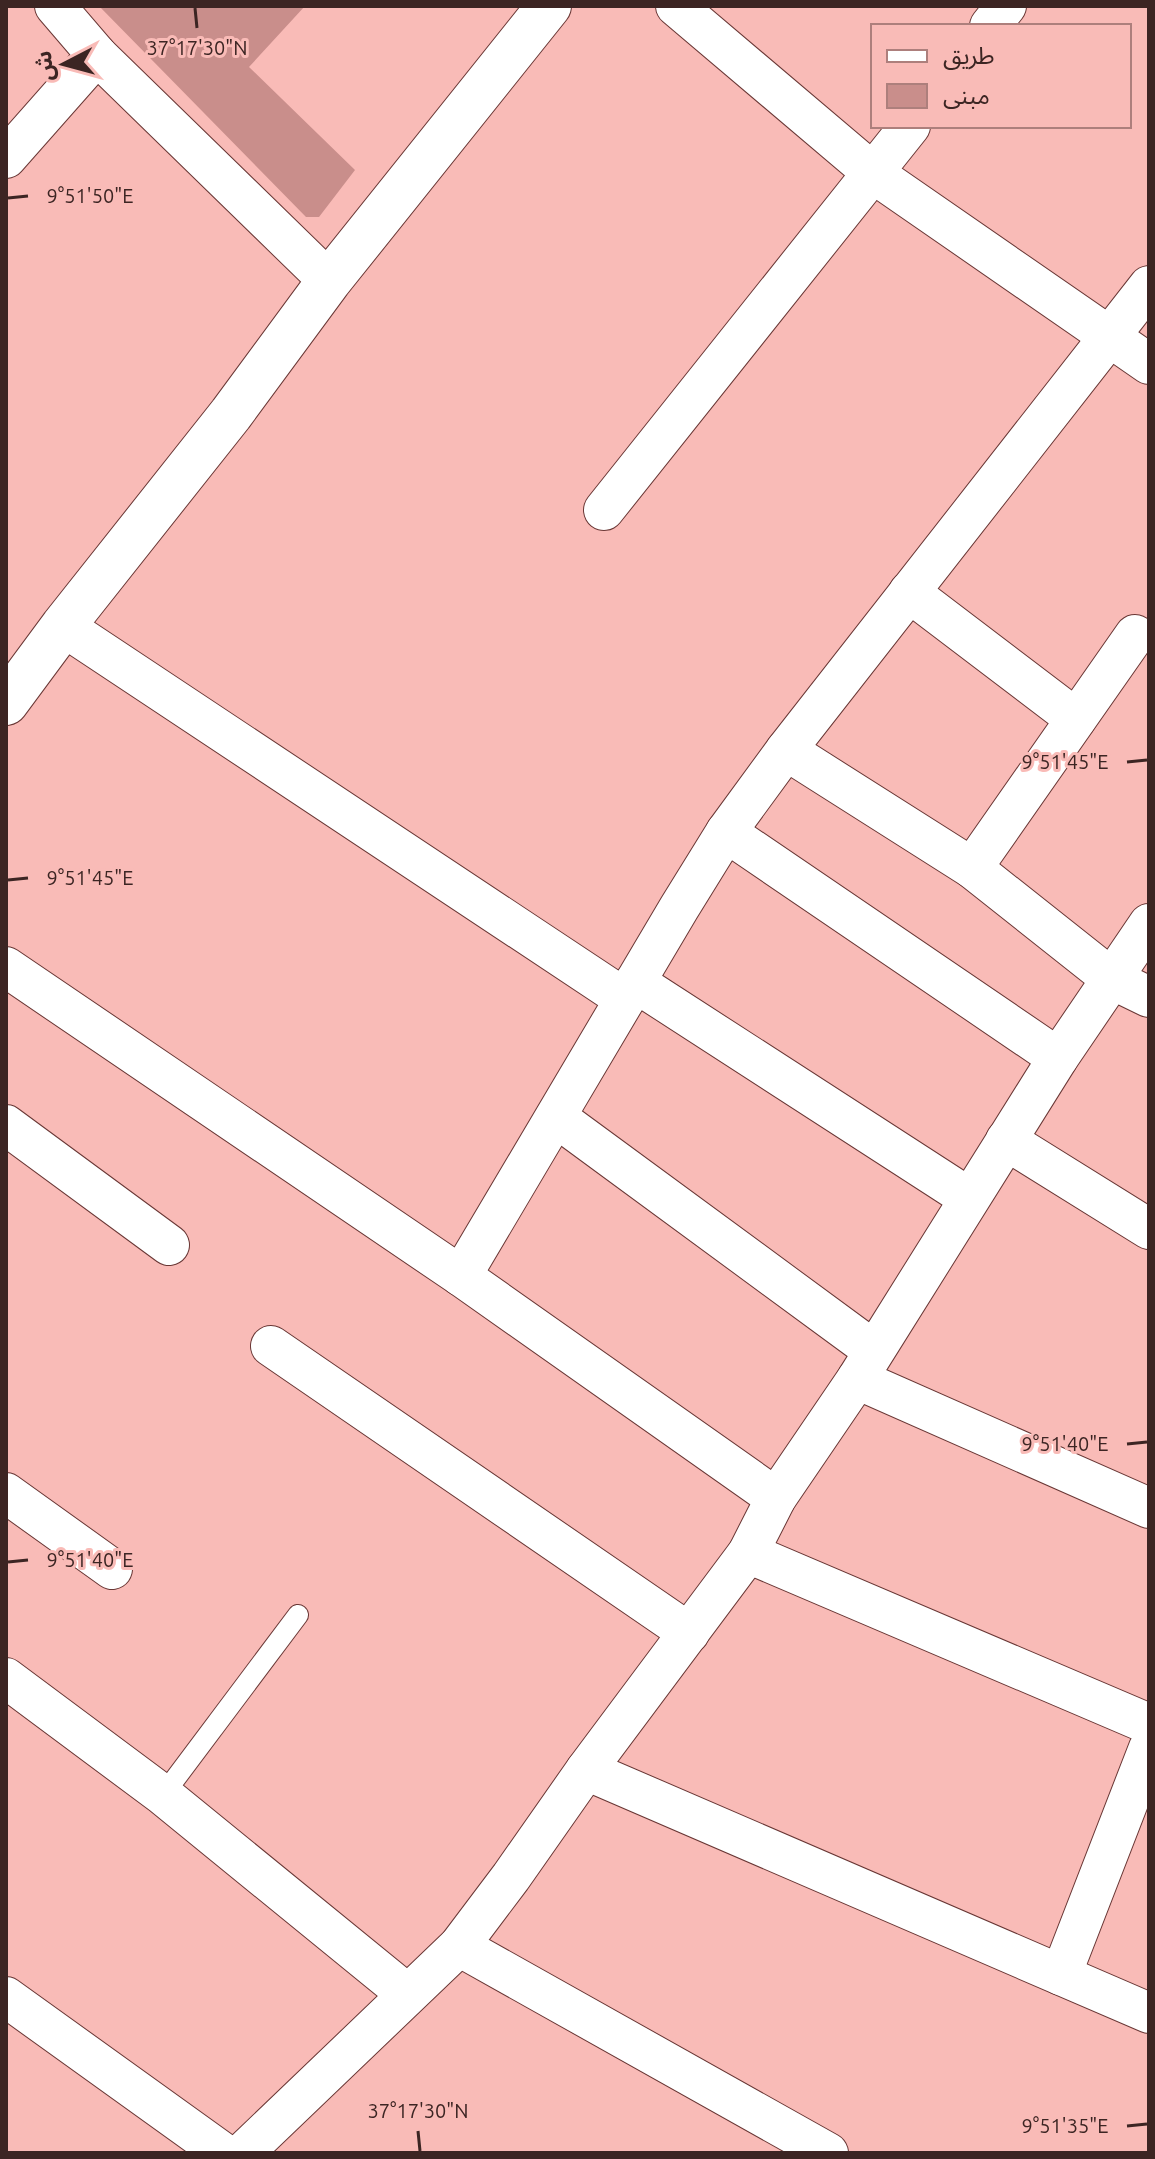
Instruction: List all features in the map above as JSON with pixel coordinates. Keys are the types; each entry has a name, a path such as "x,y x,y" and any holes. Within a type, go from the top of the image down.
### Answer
{"street":[{"path":"55,6 97,55 329,281"},
{"path":"6,703 231,414 329,281 549,6"},
{"path":"676,6 873,173 1149,364"},
{"path":"992,24 1006,6"},
{"path":"6,158 97,55"},
{"path":"604,510 908,128"},
{"path":"461,1276 726,832 786,750 1149,286"},
{"path":"909,592 1076,719"},
{"path":"63,626 630,990 969,1198"},
{"path":"972,868 1135,635"},
{"path":"786,750 972,868 1135,950 1149,997"},
{"path":"726,832 1058,1058"},
{"path":"243,2153 459,1946 748,1553 776,1498 865,1364 1058,1058 1135,950"},
{"path":"6,967 461,1276 776,1498"},
{"path":"556,1117 865,1364 1149,1508"},
{"path":"6,1125 169,1245"},
{"path":"1006,1140 1149,1229"},
{"path":"271,1346 689,1633"},
{"path":"6,1493 112,1569"},
{"path":"748,1553 1149,1724"},
{"path":"6,1678 163,1795 407,1994"},
{"path":"1061,1975 1149,1748"},
{"path":"586,1770 1149,2013"},
{"path":"459,1946 828,2153"},
{"path":"6,1997 223,2153"}],"lane":[{"path":"163,1795 298,1615"}],"building":[{"path":"99,6 305,6 249,67 355,170 319,217 306,217"}]}
